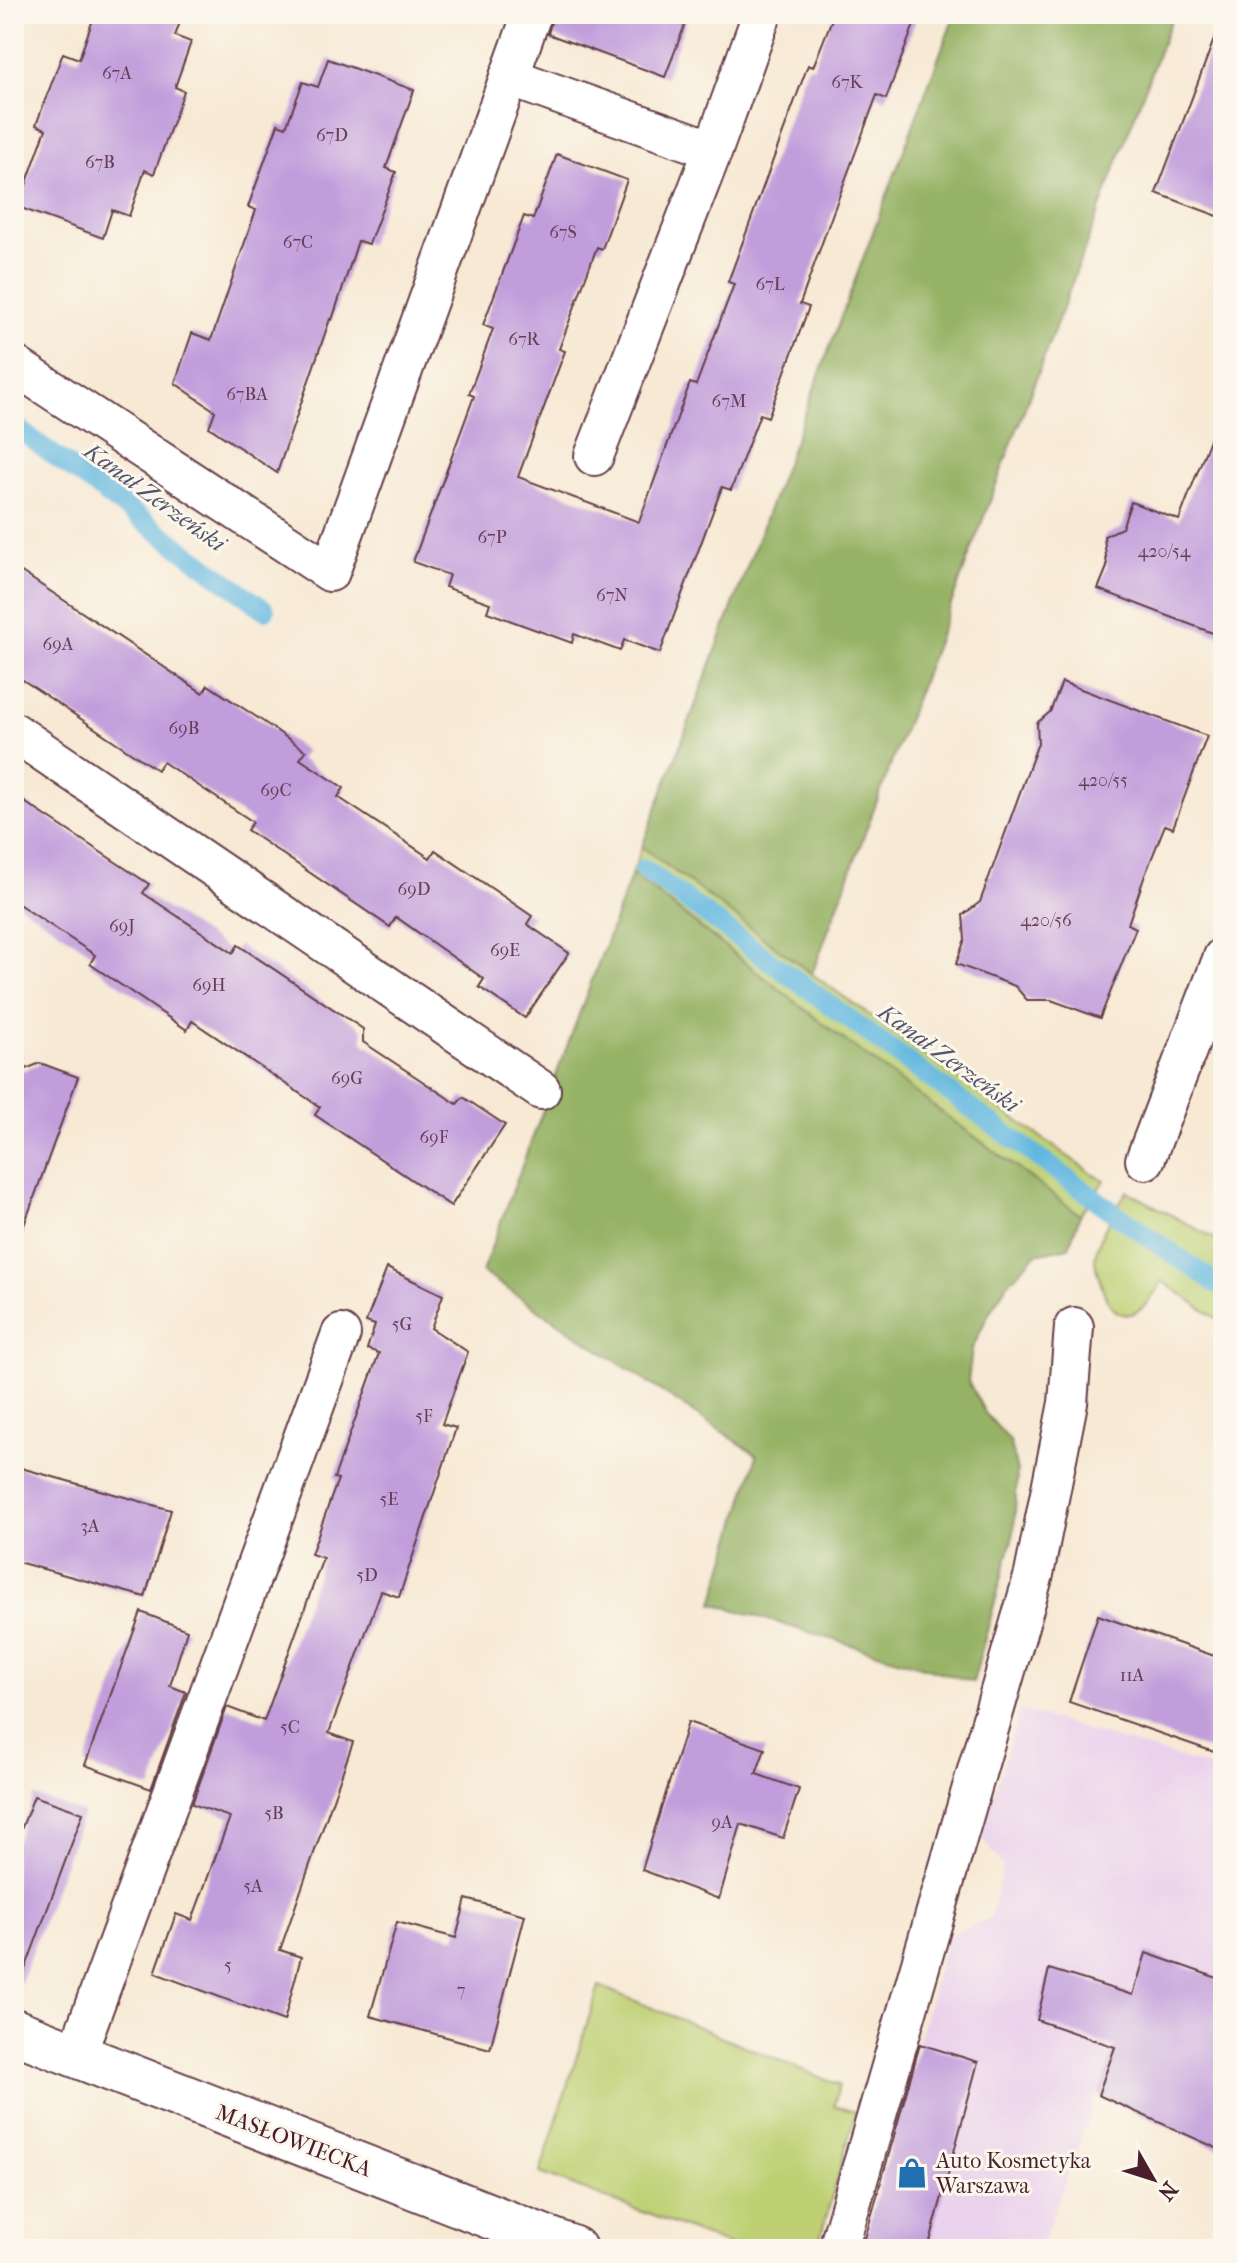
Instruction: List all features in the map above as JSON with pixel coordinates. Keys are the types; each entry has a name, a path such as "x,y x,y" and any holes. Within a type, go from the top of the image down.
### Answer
{"street":[{"name":"MASŁOWIECKA","path":"14,2031 574,2249"}],"lane":[{"path":"14,365 330,572 532,14"},
{"path":"594,456 713,150 762,14"},
{"path":"509,77 713,150"},
{"path":"14,732 541,1090"},
{"path":"1145,1160 1223,957"},
{"path":"838,2249 1034,1574 1068,1403 1074,1327"},
{"path":"76,2056 341,1334"}],"shaded area":[{"path":"1020,1710 1223,1771 1223,2086 1115,2048 1040,2249 862,2249 947,1936 990,1918 1003,1866 981,1836"}],"green space":[{"path":"955,14 1173,14 812,974 642,847"},
{"path":"642,847 812,974 1105,1180 1080,1215 835,1033 632,874"},
{"path":"632,874 835,1033 1080,1215 1069,1247 1036,1254 1007,1284 972,1349 968,1381 985,1413 1010,1441 1017,1472 1014,1532 973,1682 713,1603 757,1455 482,1272"},
{"path":"1127,1191 1223,1243 1223,1323 1162,1281 1139,1310 1122,1314 1114,1309 1101,1284 1095,1259 1107,1224"},
{"path":"599,1986 839,2085 834,2106 856,2112 817,2249 739,2249 540,2173"}],"building":[{"path":"95,14 183,14 175,36 191,42 175,87 184,91 154,174 145,170 129,216 112,210 103,238 18,207 46,129 36,125 63,53 79,59"},
{"path":"553,14 689,14 665,77 548,34"},
{"path":"834,14 918,14 886,99 877,95 831,218 800,304 809,307 768,417 760,414 731,490 722,487 660,653 624,640 620,651 574,634 572,643 487,612 490,603 445,587 449,575 413,562 474,396 469,394 493,329 483,325 524,216 533,219 557,154 627,180 602,249 597,247 559,349 565,351 518,477 639,522 690,383 696,385 734,284 728,282 808,65 813,67"},
{"path":"1218,29 1223,30 1223,218 1156,193"},
{"path":"328,59 414,90 386,168 396,172 369,244 358,241 277,473 209,427 215,411 175,383 192,333 211,340 256,210 248,207 278,124 286,127 303,82 318,87"},
{"path":"1219,416 1223,417 1223,637 1098,589 1107,567 1104,536 1122,528 1131,502 1179,520"},
{"path":"14,567 203,693 208,685 258,718 306,751 300,759 344,788 338,797 430,858 435,850 532,916 527,924 569,953 525,1018 479,987 484,979 396,917 390,927 247,830 253,822 163,762 157,770 14,674"},
{"path":"1062,682 1207,736 1173,828 1165,825 1145,875 1128,924 1136,928 1100,1018 1051,1000 1027,1000 1015,986 956,964 965,939 963,915 980,902 1038,743 1037,723 1050,712"},
{"path":"14,795 149,884 143,893 233,953 238,945 363,1029 363,1042 457,1104 463,1097 505,1125 451,1206 315,1115 320,1107 192,1021 187,1030 90,964 95,955 14,901"},
{"path":"40,1063 78,1077 20,1236 14,1234 14,1074"},
{"path":"387,1268 443,1295 431,1328 468,1352 442,1424 456,1428 399,1597 381,1591 329,1733 353,1742 280,1950 301,1957 284,2021 155,1973 176,1914 192,1920 230,1817 192,1804 227,1707 264,1721 323,1558 311,1554 338,1479 334,1478 379,1353 367,1349 375,1325 366,1322"},
{"path":"14,1466 171,1510 145,1597 14,1561"},
{"path":"141,1612 187,1630 170,1686 186,1692 151,1789 85,1765"},
{"path":"1098,1615 1223,1659 1223,1755 1069,1702"},
{"path":"688,1722 765,1749 756,1774 799,1789 783,1838 741,1824 719,1899 642,1870"},
{"path":"34,1796 83,1813 20,1983 14,1982 14,1848"},
{"path":"466,1899 525,1915 490,2049 370,2016 397,1922 456,1938"},
{"path":"1146,1953 1223,1980 1223,2151 1098,2095 1115,2047 1037,2020 1049,1969 1133,1995"},
{"path":"920,2044 978,2062 928,2249 862,2249"}],"waterway":[{"name":"Kanał Zerzeński","path":"14,426 265,610"},
{"name":"Kanał Zerzeński","path":"644,869 1120,1217 1223,1288"}],"place":[{"name":"Auto Kosmetyka Warszawa","path":"912,2173"}]}
